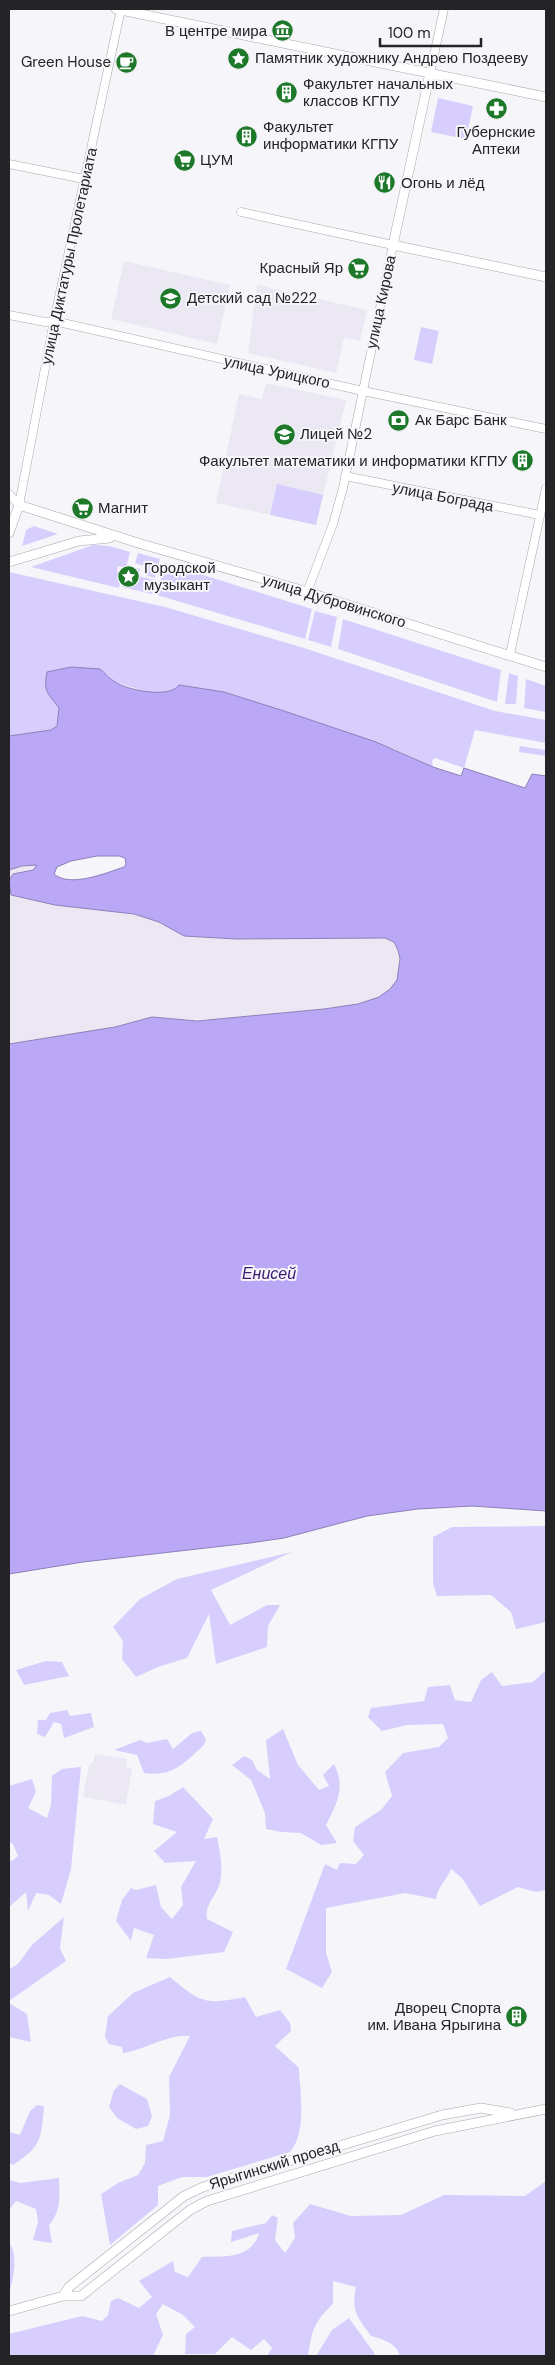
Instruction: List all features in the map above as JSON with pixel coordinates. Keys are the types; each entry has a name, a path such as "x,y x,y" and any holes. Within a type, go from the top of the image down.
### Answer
{"main road":[{"path":"119,9 546,97"},
{"name":"улица Кирова","path":"393,245 430,73"},
{"path":"393,245 546,277"},
{"path":"9,533 19,505"},
{"name":"улица Дубровинского","path":"19,505 121,538 510,654 546,667"},
{"name":"улица Дубровинского","path":"9,562 78,540 121,538"},
{"name":"Ярыгинский проезд","path":"63,2296 69,2288 177,2202 203,2187 442,2115 481,2108 519,2115"},
{"name":"Ярыгинский проезд","path":"9,2311 63,2296 81,2296 190,2210 207,2201 446,2129 546,2109"},
{"path":"442,2115 446,2129"}],"street":[{"name":"улица Диктатуры Пролетариата","path":"19,505 54,321 119,9"},
{"name":"улица Кирова","path":"430,73 444,9"},
{"path":"9,164 84,179"},
{"path":"241,212 393,245"},
{"name":"улица Кирова","path":"307,592 334,524 393,245"},
{"name":"улица Урицкого","path":"9,315 45,322 54,321 363,391 546,429"},
{"name":"улица Бограда","path":"345,476 540,515"},
{"path":"510,654 546,488"},
{"name":"улица Дубровинского","path":"9,494 19,505"}],"shaded area":[{"path":"438,98 473,106 466,139 431,132"},
{"name":"Детский сад №222","path":"124,261 230,285 217,344 111,319"},
{"path":"257,285 367,310 360,341 344,338 336,373 248,353"},
{"path":"421,327 439,331 432,364 414,360"},
{"name":"Лицей №2","path":"266,383 346,400 316,525 216,503 239,394 262,399"},
{"path":"277,484 323,495 316,525 270,515"},
{"path":"34,526 58,534 22,546 26,530"},
{"path":"93,545 109,546 130,552 126,568 118,566 117,571 122,573 119,588 31,567"},
{"path":"138,553 160,559 155,578 146,575 148,567 135,563"},
{"path":"165,563 312,609 305,639 157,595"},
{"path":"132,567 140,569 138,576 155,580 152,594 122,587 123,582 128,583"},
{"path":"9,572 165,607 304,648 495,711 546,720 546,743 475,730 464,768 435,758 432,761 433,767 394,749 224,692 179,685 173,691 166,693 148,692 114,682 108,675 71,667 47,672 46,688 59,708 57,726 51,730 9,736"},
{"path":"315,611 337,617 331,647 308,640"},
{"path":"343,619 501,670 497,702 338,649"},
{"path":"509,673 518,676 516,704 505,704"},
{"path":"526,679 546,686 546,712 524,708"},
{"path":"520,746 546,750 546,756 519,752"},
{"path":"35,864 36,868 20,872 9,881 9,870"},
{"path":"9,892 11,895 55,905 134,914 159,922 184,936 236,939 385,938 394,942 398,950 400,969 397,980 390,989 379,997 358,1004 218,1019 140,1020 115,1027 9,1044"},
{"path":"546,1526 546,1622 516,1629 511,1612 491,1595 437,1596 433,1583 433,1537 452,1527"},
{"path":"292,1552 211,1590 230,1625 267,1605 280,1605 268,1626 267,1647 216,1664 209,1614 187,1658 158,1667 136,1677 122,1659 123,1641 113,1627 140,1599 177,1579"},
{"path":"46,1661 62,1662 69,1676 24,1685 16,1670"},
{"path":"546,1670 546,1890 536,1892 518,1887 480,1906 462,1878 451,1869 438,1891 436,1899 405,1893 326,1908 326,1953 332,1972 322,1988 286,1969 325,1864 337,1870 340,1863 356,1864 364,1855 353,1841 355,1827 381,1810 392,1796 385,1772 403,1753 439,1747 448,1738 443,1724 407,1725 382,1731 368,1717 371,1708 424,1701 428,1687 450,1685 455,1700 471,1702 481,1680 492,1672 502,1686 533,1682"},
{"path":"67,1710 70,1716 91,1713 94,1727 64,1738 61,1724 54,1722 45,1737 37,1734 38,1720 46,1720 50,1713"},
{"path":"283,1729 298,1765 319,1790 329,1786 323,1775 334,1764 338,1772 339,1795 326,1825 337,1843 321,1845 301,1833 266,1829 265,1813 251,1780 232,1765 244,1756 252,1760 257,1770 270,1779 266,1740"},
{"path":"201,1731 206,1739 204,1745 184,1763 171,1771 163,1773 144,1773 137,1755 114,1750 140,1740 147,1743 167,1739 173,1749 192,1733"},
{"path":"95,1754 127,1759 126,1767 132,1768 126,1805 83,1797 89,1765 93,1762"},
{"path":"81,1767 71,1869 61,1904 49,1895 36,1893 28,1911 26,1892 9,1907 9,1860 12,1861 18,1856 13,1844 9,1842 9,1786 32,1779 36,1792 28,1808 47,1818 51,1805 52,1776 62,1769"},
{"path":"183,1787 213,1819 204,1839 217,1837 221,1868 220,1881 207,1909 207,1919 233,1932 224,1952 166,1959 146,1958 154,1935 134,1928 131,1941 116,1921 122,1900 131,1888 136,1890 156,1885 161,1907 172,1919 183,1905 181,1887 196,1861 165,1863 154,1851 177,1832 153,1824 155,1801 169,1796"},
{"path":"64,1917 60,1948 66,1961 9,2001 9,1969 18,1964 32,1945"},
{"path":"170,1977 189,1992 204,2000 221,2001 245,1997 256,2017 280,2010 290,2023 291,2031 275,2046 299,2068 301,2123 299,2134 290,2152 207,2177 182,2177 158,2186 158,2205 110,2245 101,2194 118,2183 138,2175 145,2163 146,2145 163,2141 170,2115 169,2077 190,2036 173,2037 123,2053 122,2047 109,2044 105,2037 108,2016 133,1993"},
{"path":"9,2003 27,2014 31,2042 9,2037"},
{"path":"120,2084 147,2099 152,2116 148,2126 136,2129 117,2118 109,2107 114,2090"},
{"path":"37,2105 44,2106 41,2134 35,2147 13,2165 9,2163 9,2132 20,2135 30,2111"},
{"path":"59,2178 58,2209 49,2225 52,2243 33,2240 38,2222 36,2209 16,2201 9,2210 9,2180 20,2183"},
{"path":"546,2181 546,2356 400,2356 396,2348 384,2340 371,2336 362,2324 356,2313 354,2302 356,2287 333,2281 333,2304 315,2327 308,2356 267,2356 272,2348 264,2339 251,2350 232,2337 215,2354 185,2354 186,2334 195,2327 183,2315 163,2304 156,2314 163,2335 153,2356 9,2356 9,2334 82,2316 102,2321 108,2315 111,2301 118,2298 139,2308 152,2297 139,2281 173,2261 175,2272 188,2277 202,2257 228,2256 243,2252 250,2248 259,2233 231,2242 232,2231 266,2223 272,2215 278,2218 275,2240 285,2253 295,2238 293,2223 310,2204 351,2216 401,2215 444,2195 525,2196"},
{"path":"9,2243 14,2254 14,2260 9,2293"},
{"path":"349,2318 375,2354 373,2356 316,2356 332,2330"}],"water":[{"name":"Енисей","path":"71,667 100,669 121,685 148,692 167,692 179,685 224,692 376,742 433,767 461,776 464,768 525,788 532,774 546,776 546,1511 472,1506 418,1509 367,1516 284,1538 83,1562 9,1574 9,1044 115,1027 152,1017 197,1021 358,1004 379,997 390,989 397,980 400,959 394,942 385,938 236,939 184,936 159,922 134,914 55,905 11,895 9,881 13,874 33,870 37,865 22,866 9,870 9,736 51,730 57,726 59,708 46,688 47,672","holes":["97,856 119,856 125,858 126,864 124,867 98,876 69,880 54,874 57,867 71,861"]}],"place":[{"name":"В центре мира","path":"283,31"},
{"name":"Памятник художнику Андрею Поздееву","path":"239,58"},
{"name":"Green House","path":"127,62"},
{"name":"Факультет начальных классов КГПУ","path":"287,93"},
{"name":"Губернские Аптеки","path":"496,109"},
{"name":"Факультет информатики КГПУ","path":"247,136"},
{"name":"ЦУМ","path":"184,160"},
{"name":"Огонь и лёд","path":"385,183"},
{"name":"Красный Яр","path":"359,268"},
{"name":"Детский сад №222","path":"171,298"},
{"name":"Ак Барс Банк","path":"399,420"},
{"name":"Лицей №2","path":"284,434"},
{"name":"Факультет математики и информатики КГПУ","path":"523,461"},
{"name":"Магнит","path":"82,508"},
{"name":"Городской музыкант","path":"128,577"},
{"name":"Дворец Спорта им. Ивана Ярыгина","path":"517,2017"}]}
